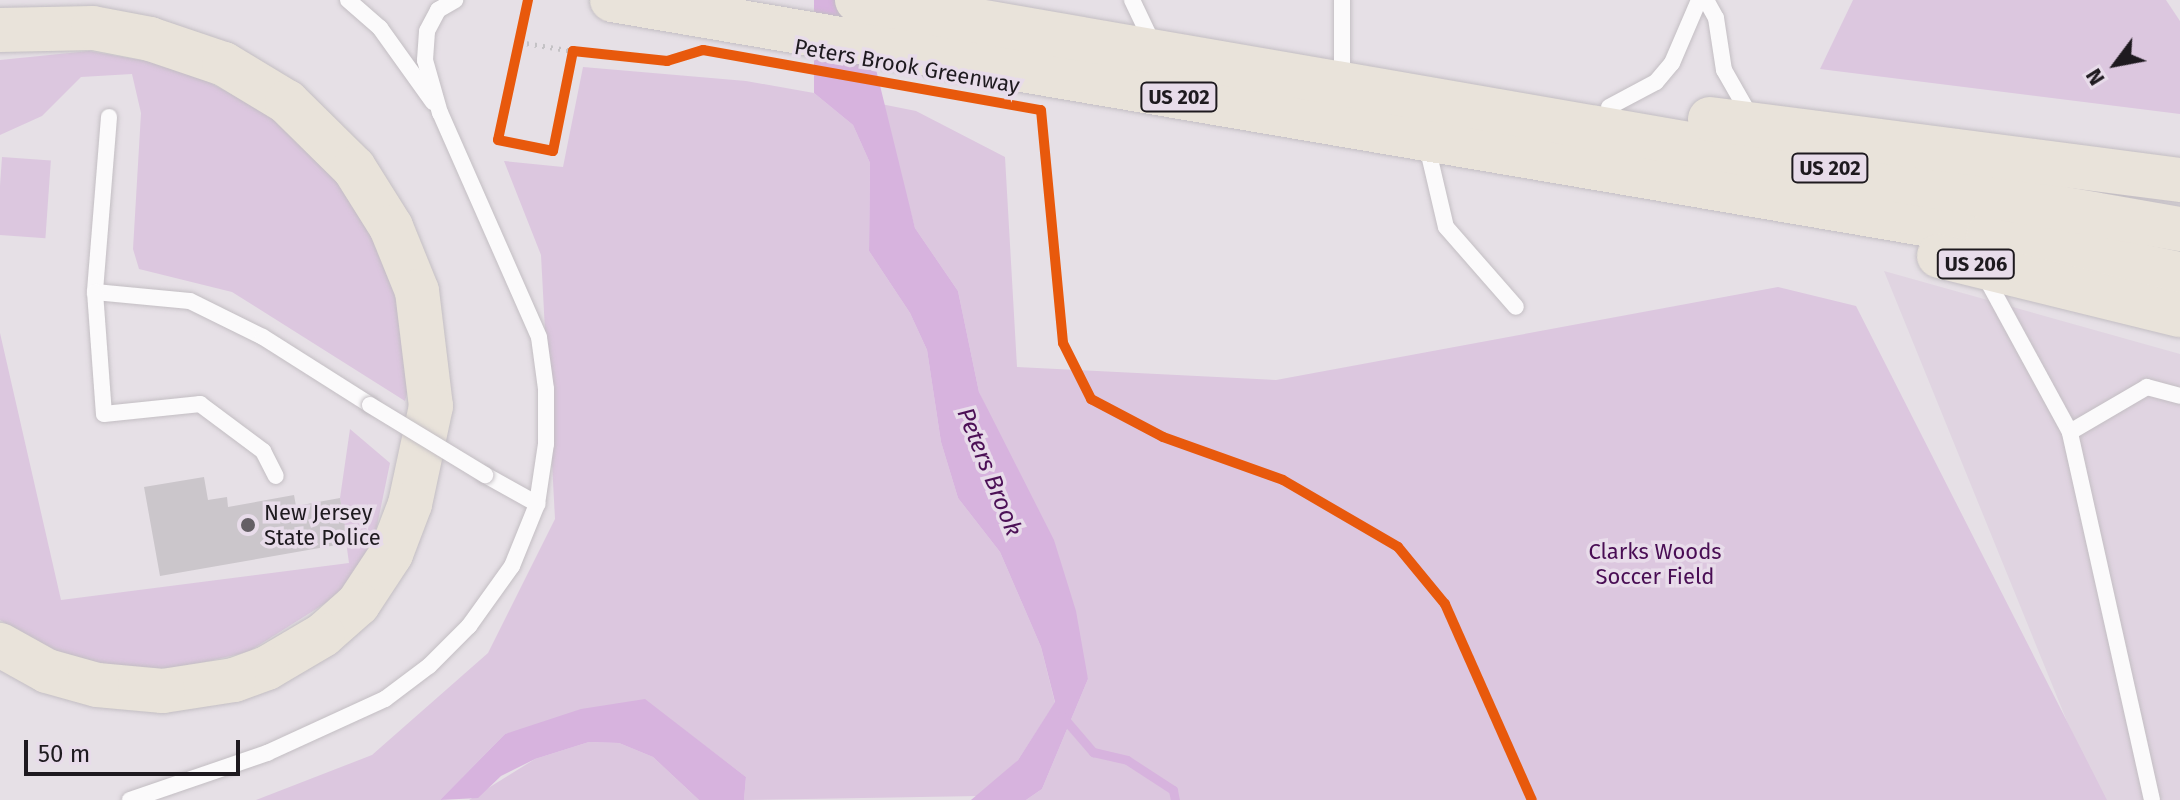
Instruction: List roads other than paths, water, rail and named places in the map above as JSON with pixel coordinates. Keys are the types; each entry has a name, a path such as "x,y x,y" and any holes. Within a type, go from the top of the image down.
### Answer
{"highway":[{"path":"0,10 81,0"},
{"name":"US 202","path":"612,0 705,12 932,55 1877,218 2180,274"},
{"name":"US 202","path":"857,0 929,6 1157,53 2180,229"},
{"path":"0,30 93,28 150,39 224,64 287,102 354,168 391,227 417,291 431,406 410,504 391,554 358,604 323,635 267,668 234,680 163,691 97,685 47,671 0,645"},
{"path":"1481,109 1567,101 2180,180"},
{"name":"US 206","path":"1877,218 1921,253 2180,315"}],"lane":[{"path":"348,0 380,28 440,113"},
{"path":"130,800 267,753 385,699 429,666 469,626 512,566 537,504 546,444 539,337 440,113 425,60 427,31 438,10 455,0"},
{"path":"1132,0 1157,53"},
{"path":"1342,0 1342,84"},
{"path":"1609,107 1664,72 1693,23 1699,0"},
{"path":"1706,0 1716,18 1724,70 1755,124"},
{"path":"109,117 95,292 104,414 200,404 263,451 276,476"},
{"path":"1425,141 1446,227 1516,307"},
{"path":"1976,264 1998,293 2070,432 2152,800"},
{"path":"95,292 190,301 263,337 537,504"},
{"path":"2070,432 2147,387 2180,396"}],"water":[{"name":"Peters Brook","path":"814,0 859,0 915,228 958,291 979,392 1054,540 1076,611 1088,679 1042,789 1026,800 971,800 1018,760 1055,702 1041,647 1000,552 958,498 941,442 927,350 910,313 869,251 870,163 853,125 814,93"},
{"path":"645,699 746,777 744,800 699,800 653,757 619,743 589,742 535,759 501,776 478,798 440,800 505,734 581,709"}],"waterway":[{"path":"1062,716 1093,752 1127,760 1173,790 1175,800"}],"place":[{"name":"New Jersey State Police","path":"248,525"}],"park label":[{"name":"Clarks Woods Soccer Field","path":"1655,564"}]}
